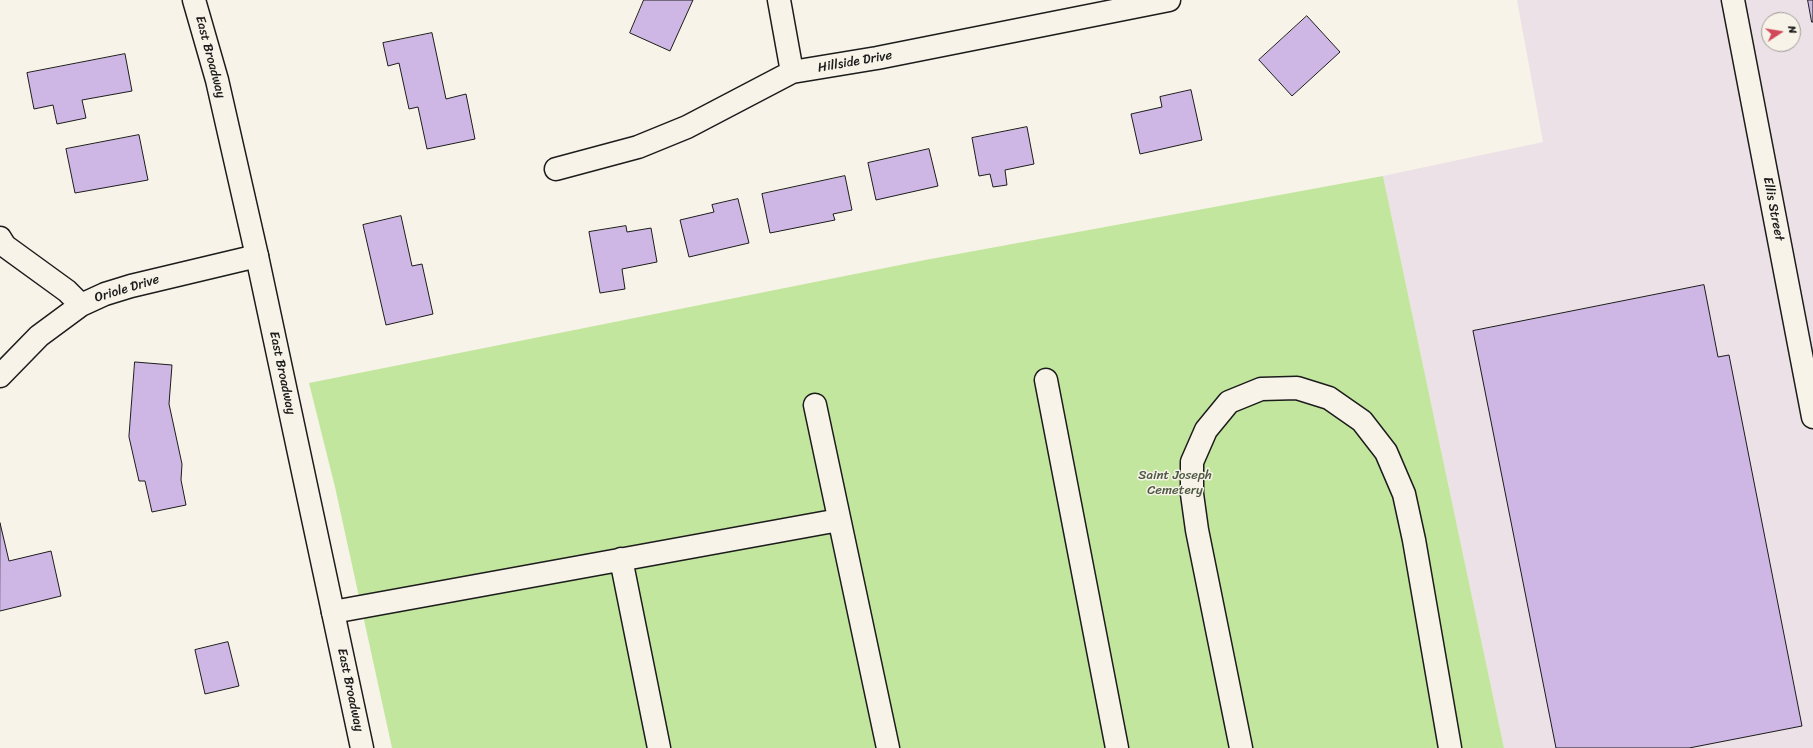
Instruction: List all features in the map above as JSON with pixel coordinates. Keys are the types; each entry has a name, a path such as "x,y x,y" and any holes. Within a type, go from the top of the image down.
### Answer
{"street":[{"name":"East Broadway","path":"194,0 217,80 257,256 362,748"},
{"path":"779,0 792,72"},
{"name":"Hillside Drive","path":"556,169 638,147 687,127 792,72 894,55 1169,0"},
{"name":"Ellis Street","path":"1733,0 1813,417"},
{"path":"0,238 5,246 61,286 81,305"},
{"name":"Oriole Drive","path":"0,376 39,336 81,305 105,294 131,286 257,256"},
{"path":"1046,380 1117,748"},
{"path":"1241,748 1197,530 1192,494 1192,462 1206,430 1230,402 1261,389 1297,388 1330,398 1362,421 1386,452 1404,494 1414,540 1450,748"},
{"path":"814,405 888,748"},
{"path":"333,612 839,520"},
{"path":"621,559 659,748"}],"shaded area":[{"path":"1517,0 1813,0 1813,748 1504,748 1383,176 1543,142"}],"green space":[{"name":"Saint Joseph Cemetery","path":"1383,176 1504,748 392,748 335,487 309,383 925,260"}],"building":[{"path":"644,0 693,0 670,51 630,33"},
{"path":"1808,0 1813,0 1813,22 1812,22"},
{"path":"1307,16 1340,52 1292,96 1259,60"},
{"path":"432,33 446,99 466,94 475,139 427,149 418,107 409,109 399,63 388,66 383,43"},
{"path":"125,54 132,91 82,100 86,118 57,124 53,105 34,109 27,73"},
{"path":"1191,90 1202,140 1140,154 1131,114 1162,107 1160,97"},
{"path":"1027,127 1034,164 1005,170 1007,185 993,187 990,174 979,176 972,138"},
{"path":"139,135 148,180 75,193 66,149"},
{"path":"929,149 938,186 876,200 868,163"},
{"path":"845,176 852,210 833,214 835,220 770,233 762,194"},
{"path":"738,199 749,243 689,257 680,220 714,212 712,205"},
{"path":"401,216 412,266 422,264 433,314 386,325 363,225"},
{"path":"626,226 627,232 651,228 657,262 622,269 625,289 600,293 589,232"},
{"path":"1704,285 1718,357 1729,355 1802,726 1689,748 1556,748 1473,331"},
{"path":"135,362 172,365 169,404 182,464 181,480 186,505 152,512 145,481 139,481 129,437"},
{"path":"0,523 9,561 51,551 61,596 0,611"},
{"path":"228,642 239,686 205,694 195,650"}]}
